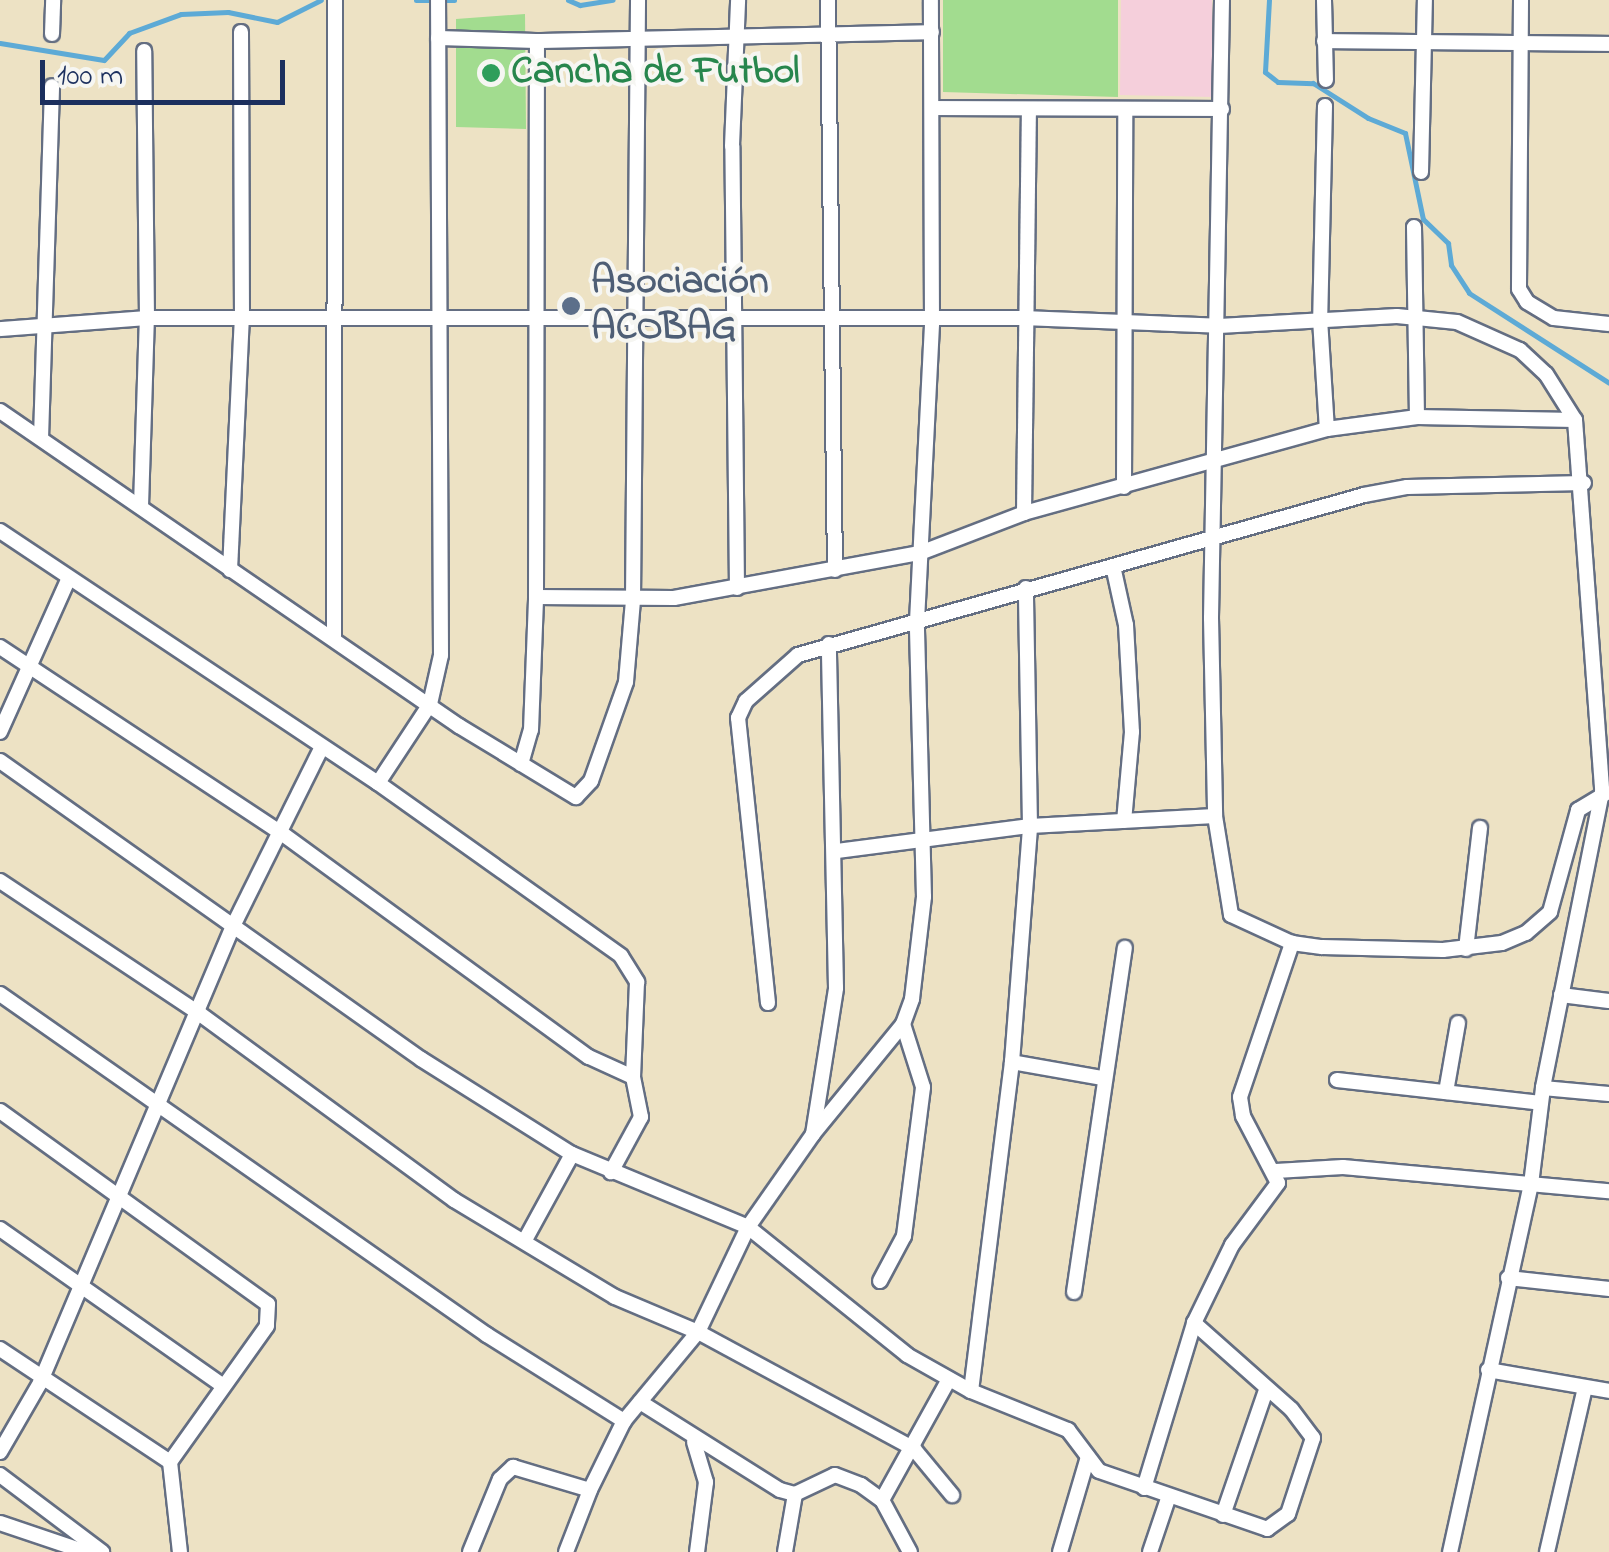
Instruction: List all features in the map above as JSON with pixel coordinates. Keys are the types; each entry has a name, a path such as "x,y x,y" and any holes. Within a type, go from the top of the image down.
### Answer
{"street":[{"path":"52,0 52,34"},
{"path":"334,637 336,0"},
{"path":"0,411 562,794 576,797 591,781 626,682 633,600 638,0"},
{"path":"737,588 738,0"},
{"path":"828,0 836,319 834,570"},
{"path":"566,1552 590,1490 624,1421 698,1332 748,1227 813,1134 904,1024 917,978 923,838 917,621 932,322 931,0"},
{"path":"1222,0 1215,816 1231,916 1292,943 1466,949 1526,933 1550,912 1578,810 1606,793"},
{"path":"1324,0 1326,80"},
{"path":"1422,172 1425,0"},
{"path":"1521,0 1520,289 1526,302 1554,318 1609,324"},
{"path":"378,783 430,704 441,655 438,6"},
{"path":"230,570 242,319 241,32"},
{"path":"438,38 637,40 737,33 932,32"},
{"path":"521,764 531,730 536,597 537,41"},
{"path":"1324,41 1609,44"},
{"path":"140,506 148,318 144,51"},
{"path":"41,438 49,328 52,86"},
{"path":"1325,106 1320,320 1327,428"},
{"path":"933,108 1222,109"},
{"path":"1024,513 1023,318 1029,109"},
{"path":"1124,487 1125,109"},
{"path":"1414,228 1420,318 1417,416"},
{"path":"0,329 148,318 536,316 932,322 1023,318 1124,319 1219,326 1420,318 1458,322 1520,350 1546,374 1575,420 1584,483 1606,793 1560,995 1531,1184 1450,1552"},
{"path":"536,597 633,600 737,588 920,553 1024,513 1327,428 1417,416 1575,420"},
{"path":"768,1003 740,709 798,656 1026,588 1407,487 1584,483"},
{"path":"0,531 68,580 378,783 596,935 633,968 638,996 633,1077 640,1117 610,1172"},
{"path":"1114,566 1126,625 1132,732 1124,821"},
{"path":"0,732 32,668 68,580"},
{"path":"971,1390 1012,1062 1030,826 1026,588"},
{"path":"813,1134 836,988 837,850 829,644"},
{"path":"0,647 280,832 589,1056 633,1077"},
{"path":"0,1452 42,1379 200,1014 233,926 322,747"},
{"path":"0,761 233,926 572,1154 748,1227 862,1323 949,1379 1068,1430 1099,1471 1268,1529 1288,1514 1312,1454 1304,1422 1194,1323"},
{"path":"837,850 1030,826 1215,816"},
{"path":"1466,949 1480,828"},
{"path":"0,881 200,1014 454,1200 526,1240 614,1297 698,1332 914,1449 952,1495"},
{"path":"1144,1488 1194,1323 1232,1245 1276,1192 1276,1171 1243,1116 1240,1097 1292,943"},
{"path":"1074,1292 1102,1078 1125,948"},
{"path":"0,994 487,1335 624,1421"},
{"path":"1560,995 1609,1001"},
{"path":"1446,1092 1458,1023"},
{"path":"880,1281 904,1236 924,1087 904,1024"},
{"path":"1012,1062 1102,1078"},
{"path":"1337,1080 1446,1092 1609,1094"},
{"path":"0,1111 268,1304 268,1326 170,1462 180,1552"},
{"path":"526,1240 572,1154"},
{"path":"1276,1171 1343,1167 1609,1190"},
{"path":"0,1229 223,1386"},
{"path":"1508,1278 1609,1290"},
{"path":"0,1349 170,1462"},
{"path":"1488,1370 1609,1391"},
{"path":"882,1500 914,1449 949,1379"},
{"path":"1547,1552 1585,1388"},
{"path":"1224,1514 1266,1390"},
{"path":"640,1402 694,1441 795,1494"},
{"path":"694,1441 706,1482 696,1552"},
{"path":"1060,1552 1088,1457"},
{"path":"470,1552 500,1479 513,1467 590,1490"},
{"path":"0,1475 102,1552"},
{"path":"795,1494 835,1475 882,1500 910,1552"},
{"path":"784,1552 795,1494"},
{"path":"1150,1552 1170,1496"},
{"path":"0,1523 86,1552"}],"shaded area":[{"path":"1121,0 1212,0 1213,97 1120,95"}],"green space":[{"path":"943,0 1118,0 1118,97 943,92"},
{"name":"Cancha de Futbol","path":"525,14 526,129 456,127 456,19"}],"waterway":[{"path":"0,43 104,60 129,33 181,14 228,12 277,22 321,0"},
{"path":"416,0 454,0"},
{"path":"568,0 580,5 613,0"},
{"path":"1269,0 1265,72 1278,82 1313,83 1368,118 1405,133 1423,219 1448,243 1451,265 1469,293 1609,383"}],"place":[{"name":"Cancha de Futbol","path":"491,73"},
{"name":"Asociación ACOBAG","path":"571,306"}]}
